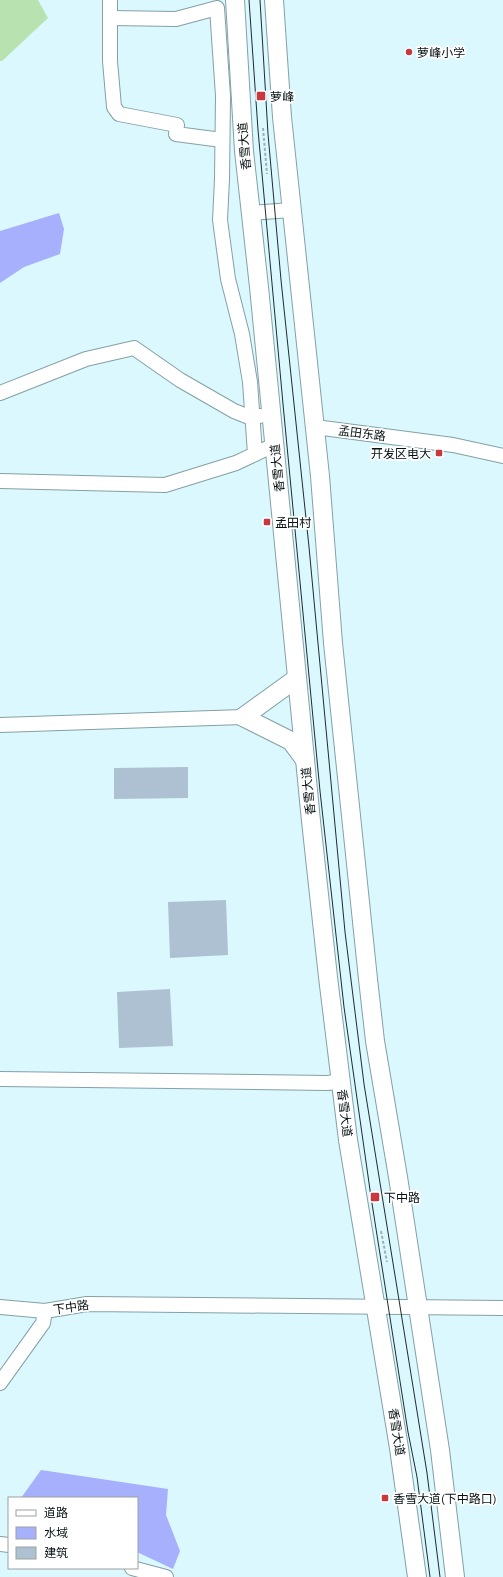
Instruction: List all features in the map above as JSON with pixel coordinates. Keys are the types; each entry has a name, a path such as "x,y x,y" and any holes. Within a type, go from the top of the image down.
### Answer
{"main road":[{"name":"香雪大道","path":"235,0 244,151 272,414 323,932 348,1140 399,1448 417,1577"},
{"path":"274,0 282,117 315,427 327,552 333,643 375,1041 438,1442 455,1577"},
{"path":"297,678 243,717 291,741 305,760"}],"street":[{"path":"110,0 110,61 114,107 119,114 177,125 176,134 222,140"},
{"path":"111,18 176,19 217,8 222,96 220,220 228,279 242,334 250,382 255,454"},
{"path":"251,214 292,210"},
{"path":"0,393 86,359 134,348 180,380 234,411 249,417 272,414"},
{"name":"孟田东路","path":"315,427 453,445 503,456"},
{"path":"0,481 165,485 236,463 274,445"},
{"path":"0,725 243,717"},
{"path":"0,1079 328,1083 341,1081"},
{"name":"下中路","path":"0,1307 45,1311 87,1304 375,1308 503,1308"},
{"path":"0,1382 43,1323 45,1311"},
{"path":"136,1569 166,1577"}],"path":[{"path":"263,128 267,174"},
{"path":"381,1231 387,1262"}],"green space":[{"path":"0,0 38,0 48,18 2,61 0,61"}],"water":[{"path":"59,213 64,229 60,254 24,267 0,283 0,231"},
{"path":"41,1470 168,1489 166,1515 180,1551 173,1569 138,1552 138,1497 22,1497"}],"building":[{"path":"188,767 188,798 114,799 114,768"},
{"path":"226,900 228,955 170,958 168,902"},
{"path":"170,989 173,1046 119,1048 117,992"}],"tram line":[{"path":"249,0 258,130 283,404 320,791 344,1007 371,1197 408,1432 417,1477 430,1577"},
{"path":"260,0 268,134 281,280 309,547 345,932 364,1084 427,1473 440,1577"}],"place":[{"name":"萝峰小学","path":"409,52"},
{"name":"萝峰","path":"261,96"},
{"name":"开发区电大","path":"439,453"},
{"name":"孟田村","path":"267,522"},
{"name":"下中路","path":"375,1197"},
{"name":"香雪大道(下中路口)","path":"385,1498"}]}
